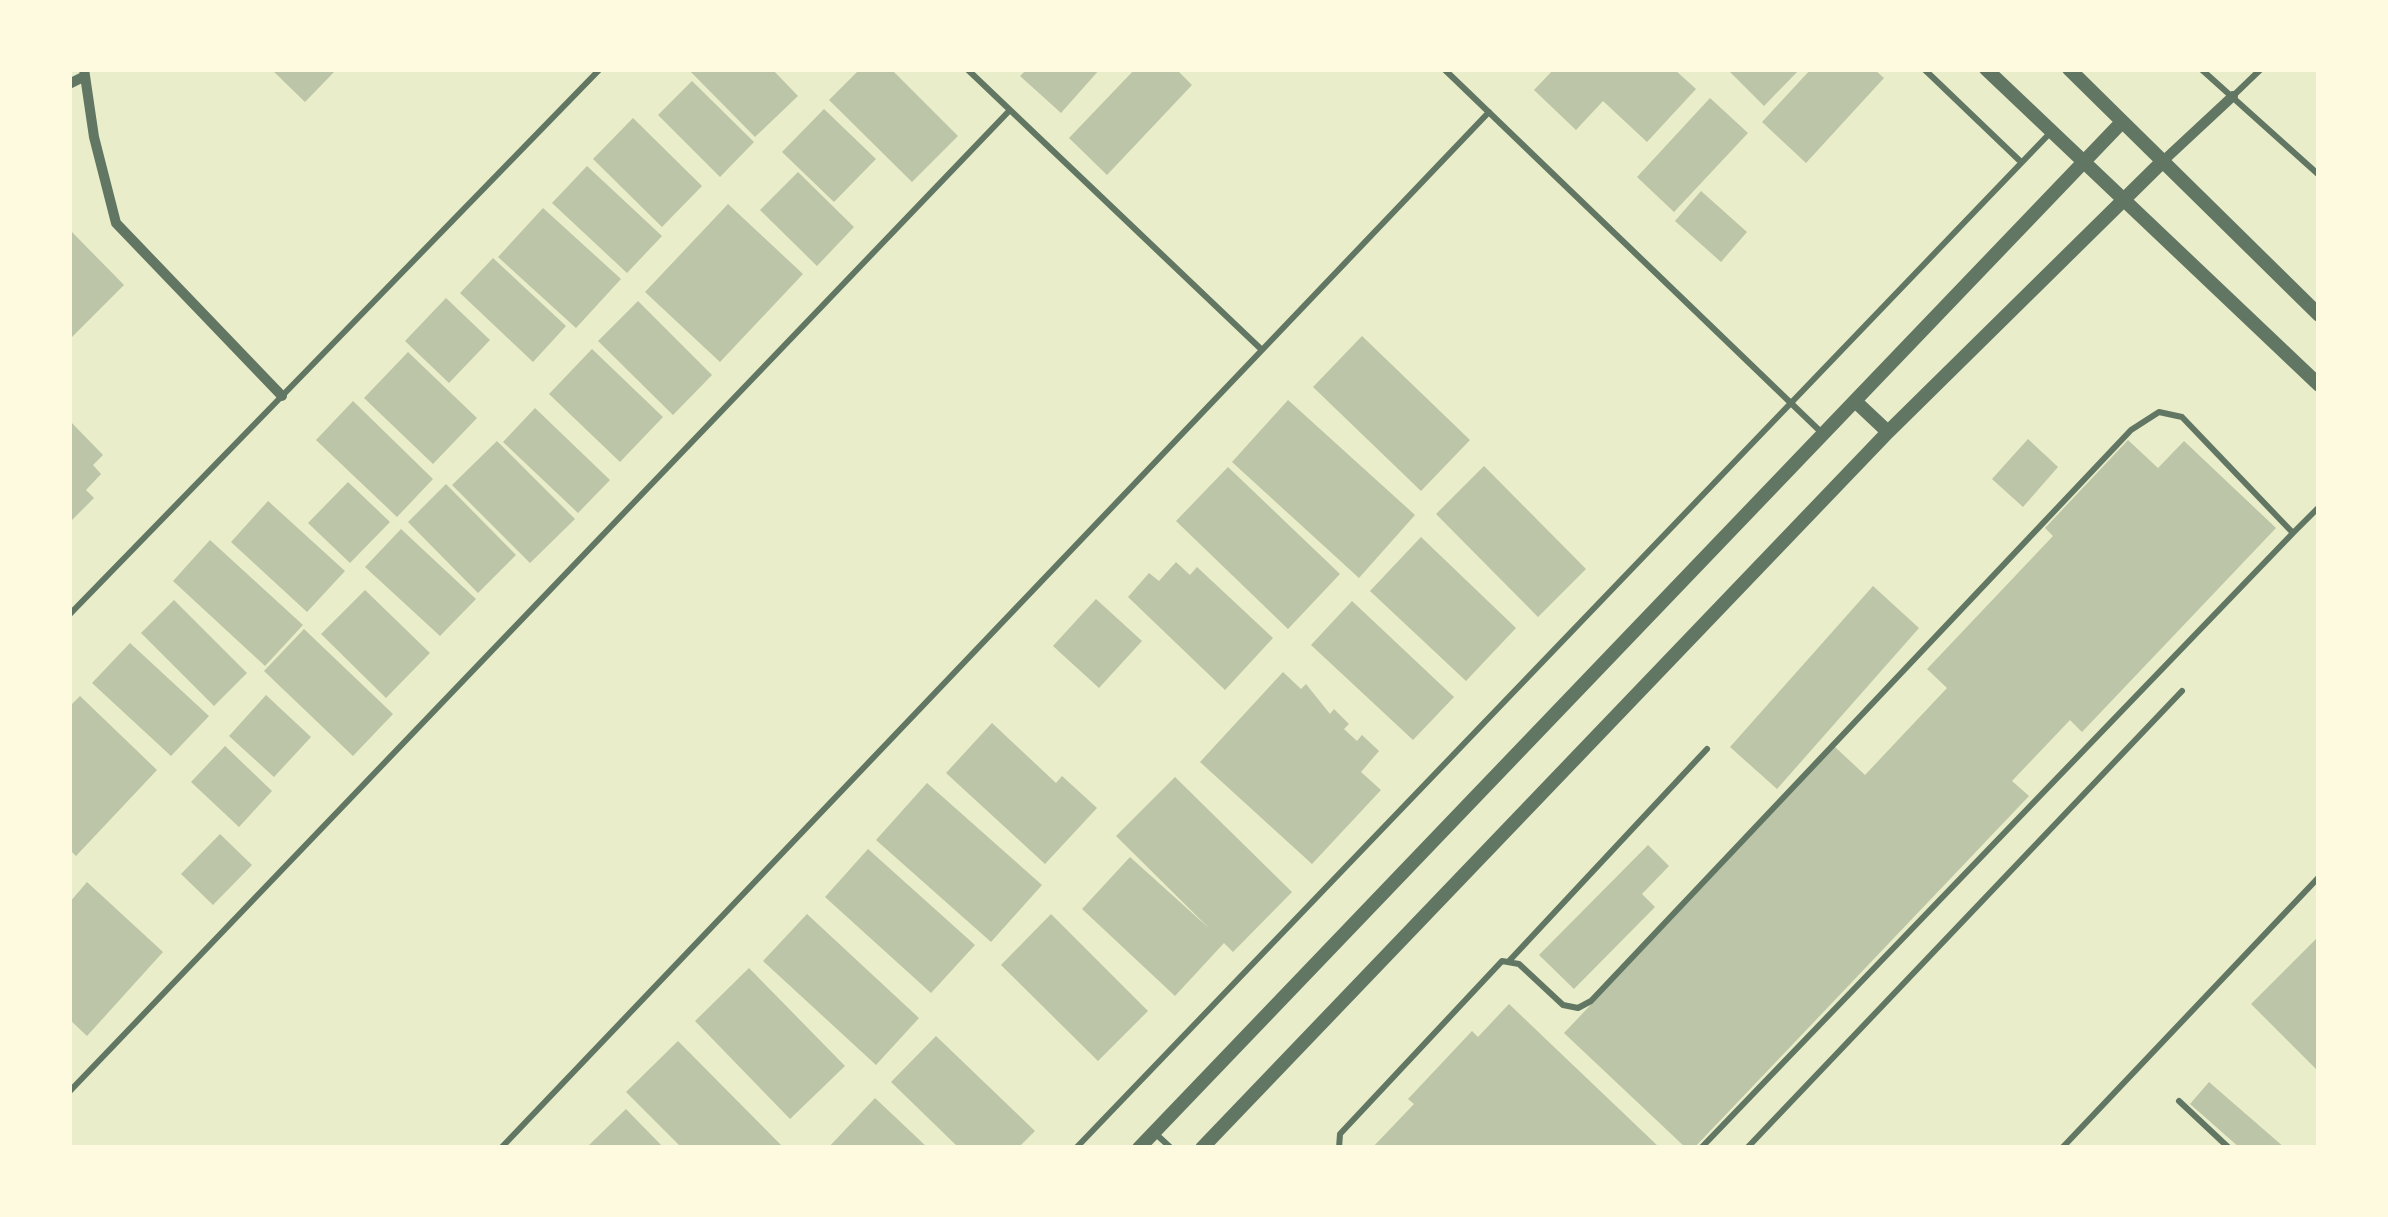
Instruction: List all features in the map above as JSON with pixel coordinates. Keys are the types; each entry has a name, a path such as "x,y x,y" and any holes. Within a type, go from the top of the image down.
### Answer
{"street":[{"path":"1987,69 2319,385"},
{"path":"2069,69 2319,315"},
{"path":"69,84 85,72 94,137 116,223 282,396"},
{"path":"1202,1148 1888,432 2233,96"},
{"path":"1139,1148 2122,122"},
{"path":"1855,400 1888,432"}],"lane":[{"path":"69,615 600,69"},
{"path":"967,69 1262,350"},
{"path":"1444,69 1823,434"},
{"path":"1924,69 2020,161"},
{"path":"2200,69 2319,175"},
{"path":"2233,96 2261,69"},
{"path":"69,1092 1010,110"},
{"path":"501,1148 1489,112"},
{"path":"1076,1148 2051,132"},
{"path":"1339,1148 1340,1134 1502,961 1520,964 1563,1005 1578,1008 1591,1001 2131,430 2158,412 2182,417 2293,533"},
{"path":"1702,1148 2319,507"},
{"path":"1747,1148 2182,691"},
{"path":"1510,960 1707,749"},
{"path":"2062,1148 2319,877"},
{"path":"2180,1101 2229,1148"},
{"path":"1154,1132 1171,1148"}],"building":[{"path":"271,69 337,69 305,102"},
{"path":"688,69 772,69 798,96 755,137"},
{"path":"860,69 891,69 958,136 912,182 829,100"},
{"path":"1027,69 1100,69 1061,113 1020,76"},
{"path":"1135,69 1176,69 1192,85 1107,175 1069,138"},
{"path":"1554,69 1674,69 1696,89 1647,142 1603,101 1576,130 1534,90"},
{"path":"1727,69 1800,69 1764,106"},
{"path":"1811,69 1874,69 1884,78 1806,163 1762,122"},
{"path":"692,81 754,142 720,177 658,115"},
{"path":"1710,98 1748,133 1674,212 1637,177"},
{"path":"824,109 876,159 834,202 782,152"},
{"path":"633,118 702,186 662,227 593,159"},
{"path":"587,166 662,236 627,273 552,203"},
{"path":"798,172 854,227 817,266 760,210"},
{"path":"1701,191 1747,232 1721,262 1675,221"},
{"path":"728,204 803,274 720,362 645,292"},
{"path":"543,208 621,279 576,328 498,257"},
{"path":"69,229 124,285 69,340"},
{"path":"493,258 566,326 533,362 460,293"},
{"path":"446,298 490,340 449,383 405,341"},
{"path":"638,301 712,375 673,415 598,341"},
{"path":"1362,336 1470,440 1421,491 1313,387"},
{"path":"592,349 663,417 620,462 549,394"},
{"path":"408,352 477,418 433,464 364,398"},
{"path":"1288,400 1415,515 1359,578 1232,462"},
{"path":"353,401 433,479 397,517 316,440"},
{"path":"535,408 610,480 578,513 503,442"},
{"path":"69,420 103,455 93,465 101,474 86,490 94,498 69,523"},
{"path":"2028,439 2058,467 2023,507 1992,479"},
{"path":"2128,440 2158,468 2184,441 2276,528 2082,732 2070,720 2012,781 2029,796 1694,1148 1686,1148 1564,1033 1835,747 1865,775 1947,688 1927,669 2053,536 2045,528"},
{"path":"497,441 575,519 530,563 452,485"},
{"path":"1484,466 1586,569 1538,617 1436,514"},
{"path":"1228,467 1340,574 1288,629 1176,521"},
{"path":"348,482 390,522 350,563 308,523"},
{"path":"446,484 516,555 478,593 408,522"},
{"path":"268,501 345,571 307,612 231,542"},
{"path":"401,529 476,599 440,636 365,567"},
{"path":"1421,537 1516,628 1466,681 1370,591"},
{"path":"210,540 303,625 265,666 173,581"},
{"path":"1176,562 1190,575 1197,567 1273,638 1225,690 1128,597 1149,573 1159,581"},
{"path":"1873,586 1919,628 1777,789 1730,747"},
{"path":"365,590 430,653 386,698 321,634"},
{"path":"1096,599 1142,641 1099,688 1053,646"},
{"path":"174,600 247,673 214,706 141,633"},
{"path":"1352,601 1454,697 1413,740 1311,645"},
{"path":"304,629 393,714 353,756 264,671"},
{"path":"130,643 209,716 171,756 92,683"},
{"path":"1283,672 1301,689 1306,684 1330,714 1334,709 1357,741 1362,735 1379,751 1361,772 1381,790 1312,864 1200,762"},
{"path":"266,695 311,737 274,777 229,736"},
{"path":"80,696 157,770 76,856 69,849 69,707"},
{"path":"992,723 1056,783 1062,776 1097,808 1045,864 946,773"},
{"path":"225,746 272,791 239,827 191,782"},
{"path":"1175,777 1292,892 1233,952 1224,943 1175,996 1082,909 1130,857 1211,930 1116,836"},
{"path":"927,783 1042,885 991,942 876,840"},
{"path":"220,834 252,865 213,905 181,874"},
{"path":"1648,845 1669,866 1642,894 1655,907 1574,989 1539,955"},
{"path":"868,849 975,945 931,993 825,897"},
{"path":"87,882 163,952 87,1036 69,1019 69,903"},
{"path":"807,914 919,1018 876,1065 763,961"},
{"path":"1051,914 1148,1011 1098,1061 1001,965"},
{"path":"2319,936 2319,1072 2251,1004"},
{"path":"749,968 845,1066 790,1119 695,1021"},
{"path":"1509,1004 1660,1148 1372,1148 1414,1104 1408,1099 1472,1031 1478,1037"},
{"path":"936,1036 1035,1131 1018,1148 959,1148 891,1082"},
{"path":"678,1041 784,1148 682,1148 626,1092"},
{"path":"2209,1082 2285,1148 2240,1148 2190,1104"},
{"path":"875,1098 928,1148 828,1148"},
{"path":"626,1109 664,1148 586,1148"}]}
